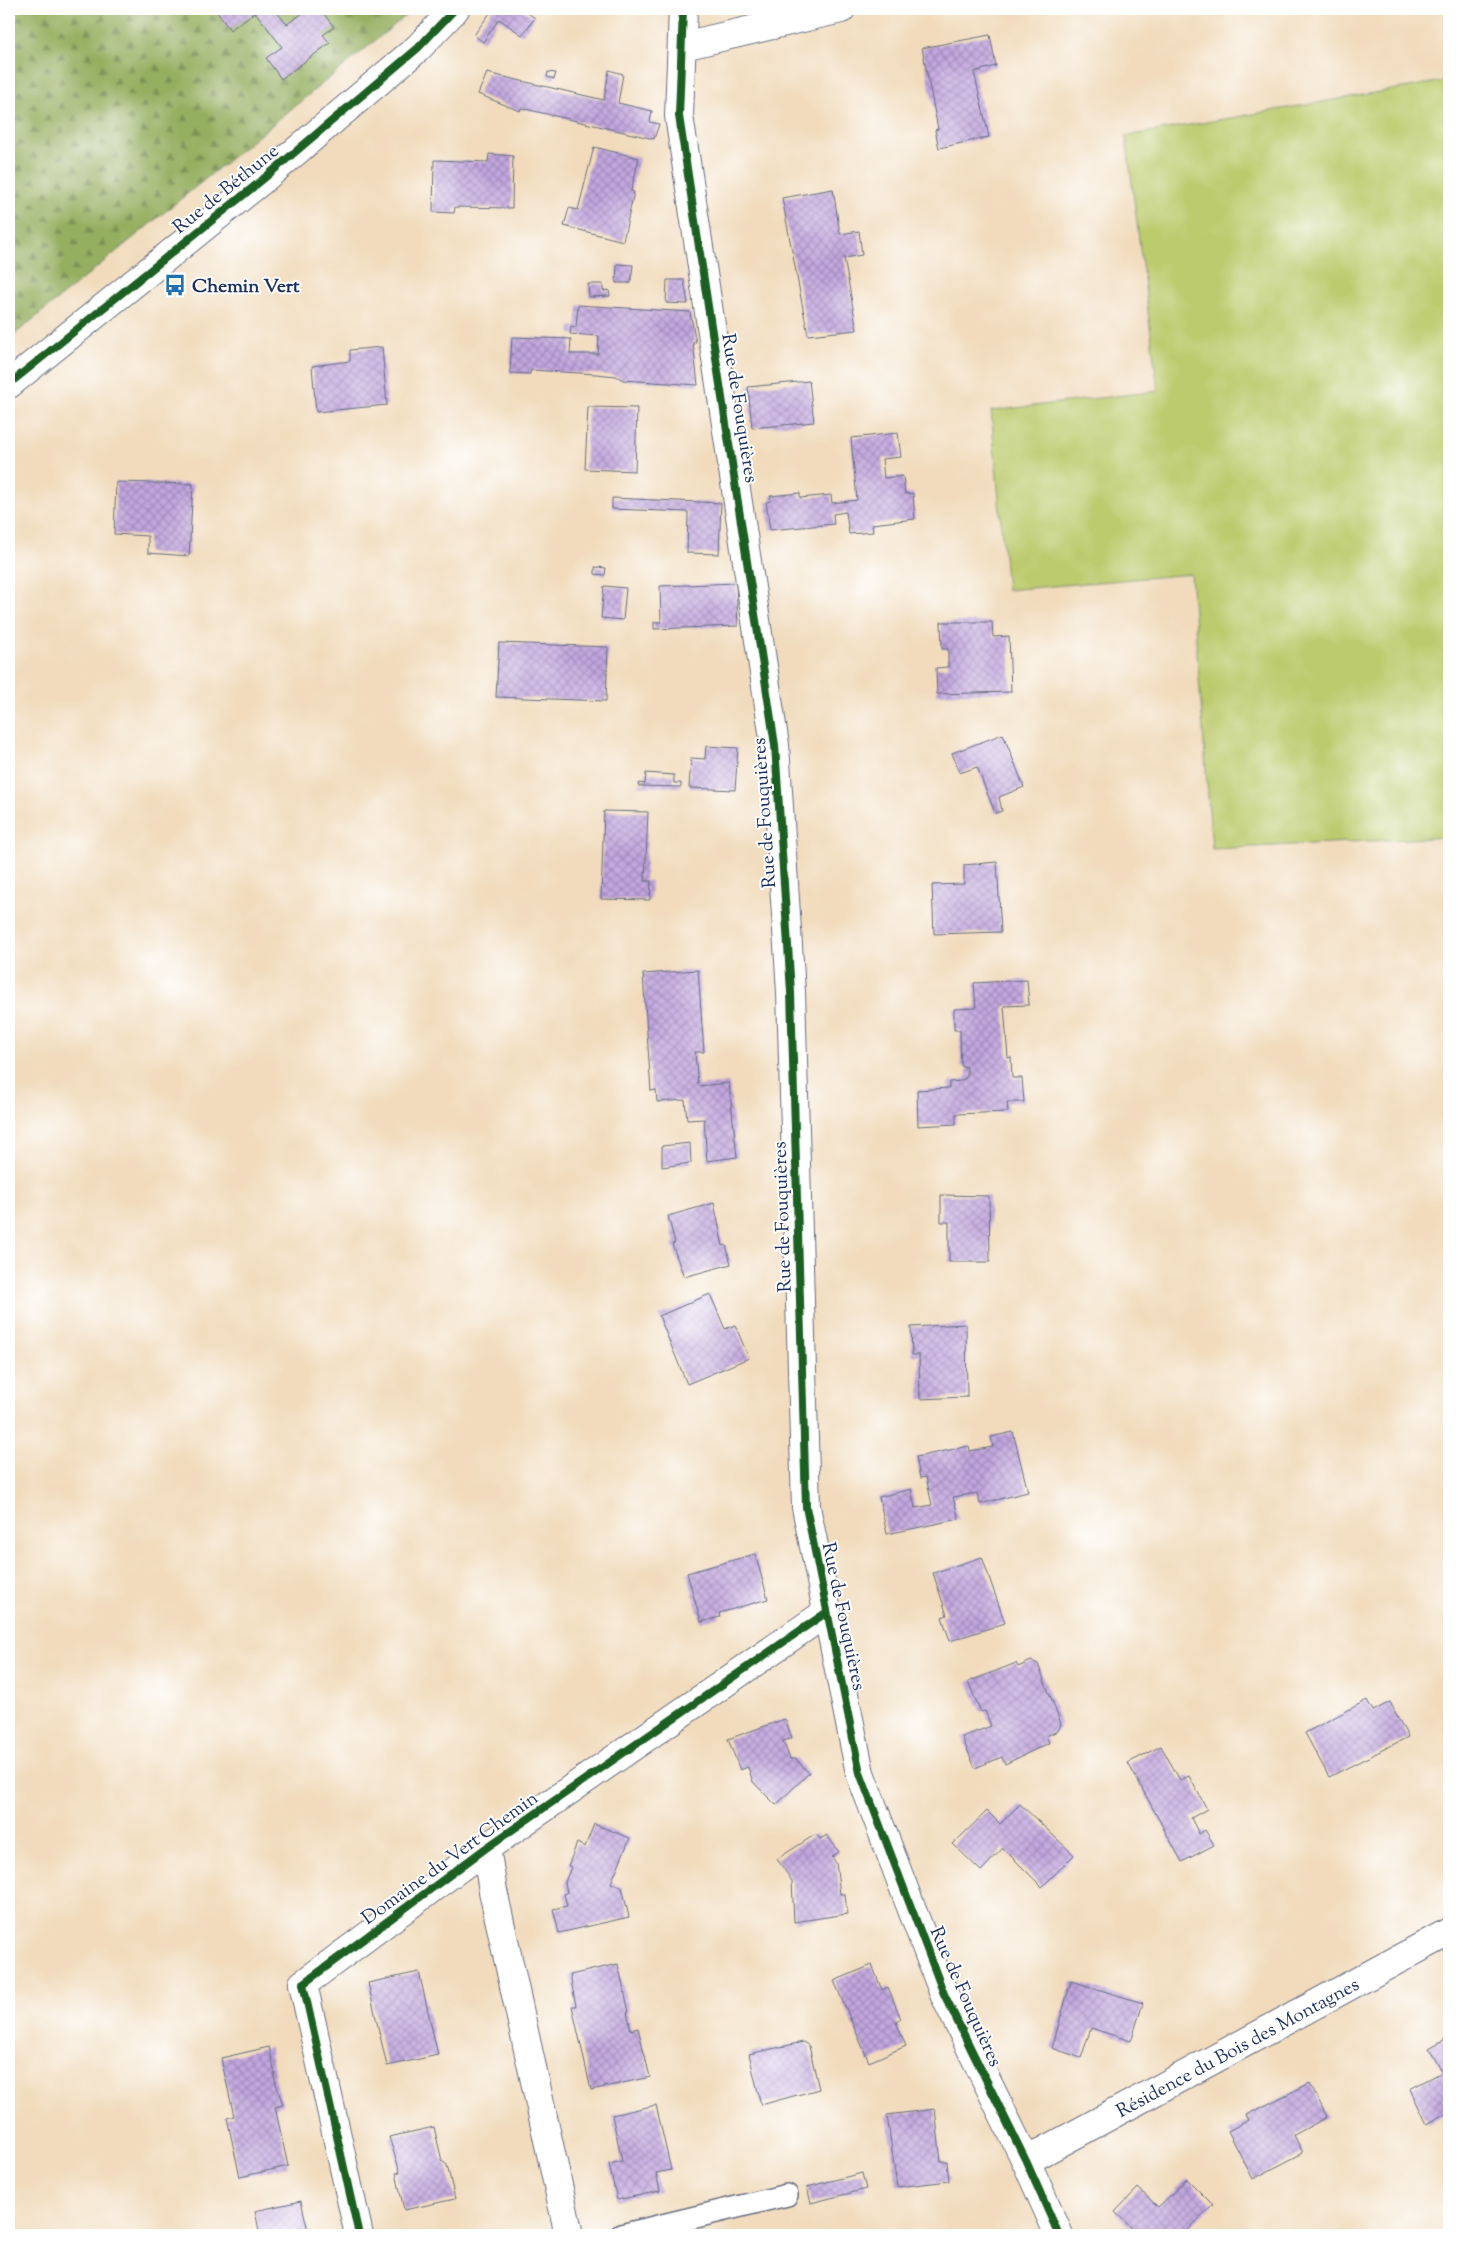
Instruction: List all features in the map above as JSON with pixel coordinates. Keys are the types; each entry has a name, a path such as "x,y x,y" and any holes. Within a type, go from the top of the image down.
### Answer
{"street":[{"name":"Rue de Béthune","path":"9,384 262,180 411,55 455,9"},
{"name":"Rue de Fouquières","path":"683,9 679,116 742,515 775,745 791,992 806,1507 860,1773 944,1994 1026,2162 1059,2235"},
{"path":"683,46 841,9"},
{"name":"Domaine du Vert Chemin","path":"359,2235 303,1984 486,1848 827,1612"},
{"name":"Domaine du Vert Chemin","path":"486,1848 493,1891 569,2235"},
{"name":"Résidence du Bois des Montagnes","path":"1026,2162 1449,1932"}],"lane":[{"path":"621,2235 787,2195"}],"green space":[{"path":"9,9 414,9 9,339"},
{"path":"1449,80 1449,837 1212,849 1191,574 1007,590 991,411 1158,391 1126,136"}],"building":[{"path":"215,9 274,9 287,24 309,9 320,9 334,27 323,35 330,43 281,79 266,58 282,47 255,12 230,30"},
{"path":"493,9 522,9 535,18 522,35 499,19 483,42 474,35"},
{"path":"990,35 996,66 974,72 989,137 939,148 935,130 938,129 922,48"},
{"path":"609,70 623,74 618,103 652,111 650,122 659,124 654,139 521,108 520,111 478,94 487,73 604,100"},
{"path":"548,72 556,73 554,79 547,77"},
{"path":"594,147 639,158 631,191 634,192 623,241 564,226 569,208 578,210"},
{"path":"489,154 513,156 512,208 455,207 454,213 433,212 434,160 488,162"},
{"path":"833,189 840,234 859,231 862,255 844,258 857,330 808,335 782,198"},
{"path":"617,264 633,265 631,283 616,283"},
{"path":"667,280 684,280 688,304 666,303"},
{"path":"588,284 603,284 603,291 609,290 610,296 589,297"},
{"path":"578,305 690,312 696,342 693,342 698,385 623,380 616,376 596,374 531,370 530,374 510,373 512,337 571,339 570,354 598,354 599,336 570,334 571,326 576,327"},
{"path":"382,347 387,405 316,412 312,366 350,361 350,350"},
{"path":"809,381 814,422 752,428 748,387"},
{"path":"588,407 637,408 635,471 585,469"},
{"path":"898,433 901,457 882,459 884,478 903,476 905,494 913,493 915,519 872,524 873,532 849,534 846,512 833,514 834,524 770,530 766,502 771,501 770,496 800,493 800,498 831,495 832,503 857,500 851,438"},
{"path":"116,482 193,484 189,556 148,553 148,536 114,534"},
{"path":"612,498 721,503 719,554 687,553 688,512 612,509"},
{"path":"595,567 606,568 605,575 595,574"},
{"path":"736,583 738,626 654,629 654,622 661,622 660,586"},
{"path":"604,586 626,588 623,620 601,618"},
{"path":"941,622 992,622 993,637 1009,636 1011,692 937,694 936,668 948,667 948,649 942,649"},
{"path":"499,643 608,647 606,701 496,697"},
{"path":"1003,734 1024,787 999,797 1002,811 995,813 977,767 960,773 952,753"},
{"path":"706,746 738,748 735,790 689,788 691,758 705,759"},
{"path":"646,773 674,775 674,783 681,783 681,787 638,786 639,783 645,784"},
{"path":"604,811 648,812 645,881 651,881 650,900 601,899"},
{"path":"997,862 1001,932 934,934 932,885 964,884 964,865"},
{"path":"698,970 704,1052 695,1052 698,1086 729,1083 737,1157 707,1161 704,1119 687,1120 685,1100 657,1102 656,1090 651,1091 643,974"},
{"path":"1027,980 1029,1005 1004,1006 1008,1058 1011,1057 1012,1078 1022,1078 1024,1102 1007,1102 1008,1112 956,1114 956,1124 918,1126 917,1090 949,1088 949,1082 960,1081 967,1077 967,1067 961,1066 960,1030 954,1030 954,1009 976,1008 974,983"},
{"path":"690,1143 691,1163 662,1167 662,1146"},
{"path":"941,1195 989,1196 990,1262 949,1262 949,1222 941,1222"},
{"path":"714,1203 723,1246 726,1245 731,1264 684,1277 672,1244 675,1243 668,1216"},
{"path":"710,1294 725,1329 735,1325 749,1358 687,1384 659,1316"},
{"path":"966,1324 967,1397 920,1399 919,1355 912,1355 911,1327"},
{"path":"1013,1432 1028,1492 980,1504 977,1493 953,1497 959,1519 887,1534 879,1497 911,1489 915,1508 932,1505 926,1477 920,1478 916,1457 969,1446 970,1451 993,1447 991,1437"},
{"path":"755,1554 768,1599 719,1613 720,1617 701,1622 687,1573"},
{"path":"982,1557 1005,1623 950,1641 942,1617 947,1615 933,1573"},
{"path":"1031,1661 1038,1664 1061,1724 1058,1731 1046,1736 1049,1743 1005,1764 1002,1757 975,1768 962,1737 991,1726 985,1711 981,1712 968,1682 1016,1663 1018,1667"},
{"path":"1367,1700 1373,1711 1390,1702 1408,1737 1329,1777 1305,1733"},
{"path":"785,1719 792,1738 783,1741 790,1759 796,1759 809,1773 776,1805 753,1782 748,1767 740,1770 728,1739"},
{"path":"1161,1746 1180,1780 1189,1776 1207,1809 1191,1818 1199,1834 1205,1830 1214,1845 1182,1862 1128,1763"},
{"path":"1020,1804 1074,1855 1042,1887 1003,1848 981,1871 953,1844 987,1811 1000,1824"},
{"path":"594,1824 630,1838 611,1883 622,1887 629,1917 559,1933 553,1909 567,1906 564,1894 567,1893 565,1882 571,1867 568,1866 577,1843 585,1847"},
{"path":"816,1834 820,1839 827,1835 839,1852 832,1857 836,1863 840,1894 845,1894 847,1914 794,1922 792,1881 777,1859"},
{"path":"618,1964 629,2012 627,2012 631,2030 638,2028 650,2077 591,2090 572,2006 576,2006 570,1975"},
{"path":"872,1965 882,1990 888,1987 901,2019 896,2022 906,2046 869,2062 834,1981"},
{"path":"419,1972 438,2055 387,2066 368,1983"},
{"path":"1071,1981 1143,2003 1131,2041 1091,2028 1081,2058 1052,2048"},
{"path":"1449,2037 1449,2112 1427,2124 1410,2089 1442,2072 1429,2048"},
{"path":"803,2042 809,2046 819,2089 761,2105 749,2054"},
{"path":"269,2047 275,2074 273,2074 283,2105 275,2107 288,2166 240,2177 227,2118 234,2116 221,2058"},
{"path":"1310,2083 1327,2117 1294,2135 1303,2153 1253,2179 1228,2131 1249,2120 1246,2115"},
{"path":"656,2105 671,2170 656,2173 660,2191 617,2200 609,2164 622,2161 612,2115"},
{"path":"935,2109 941,2161 947,2161 949,2181 897,2187 887,2115"},
{"path":"434,2127 442,2161 447,2165 455,2199 404,2210 396,2173 400,2172 389,2137"},
{"path":"862,2173 866,2189 811,2203 807,2187"},
{"path":"1187,2179 1213,2205 1183,2235 1139,2235 1115,2212 1138,2188 1158,2207"},
{"path":"301,2201 309,2235 260,2235 255,2211"}],"cycle path":[{"path":"9,384 262,180 418,48 455,9"},
{"path":"683,9 679,116 775,745 791,992 806,1507 860,1773 944,1994 1026,2161 1059,2235"},
{"path":"359,2235 303,1984 486,1848 827,1612"}],"place":[{"name":"Chemin Vert","path":"175,285"}]}
